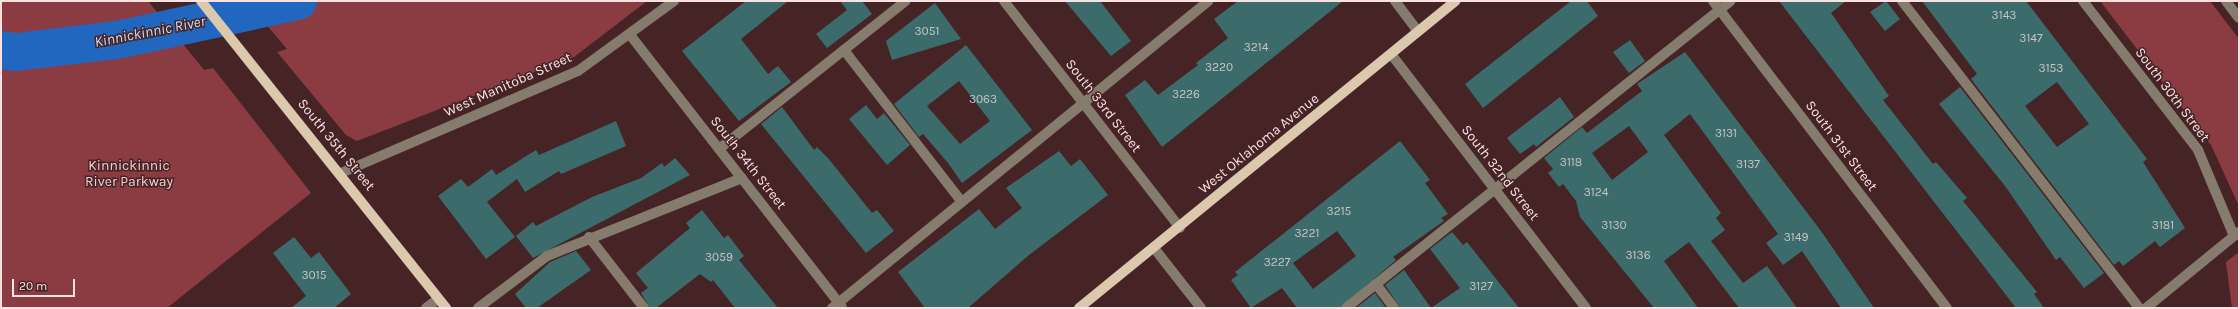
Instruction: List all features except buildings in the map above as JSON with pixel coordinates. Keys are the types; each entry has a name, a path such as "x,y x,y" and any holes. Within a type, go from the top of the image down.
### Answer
{"main road":[{"name":"South 35th Street","path":"201,1 341,172 446,308"},
{"name":"West Oklahoma Avenue","path":"1079,308 1180,228 1456,1"}],"street":[{"name":"West Manitoba Street","path":"341,172 578,71 631,36 674,1"},
{"path":"719,149 906,1"},
{"name":"South 33rd Street","path":"1004,1 1180,228"},
{"path":"1395,1 1418,31"},
{"path":"1346,308 1495,189 1716,5 1730,1"},
{"path":"1902,1 2138,308"},
{"name":"South 30th Street","path":"2082,1 2198,150 2237,234"},
{"path":"2226,1 2239,18"},
{"path":"838,306 1203,3"},
{"name":"South 31st Street","path":"1716,5 1947,308"},
{"name":"South 34th Street","path":"631,36 742,178 838,306"},
{"path":"844,50 962,202"},
{"name":"South 32nd Street","path":"1391,54 1586,308"},
{"path":"478,308 547,256 589,237 742,178"},
{"path":"2146,308 2237,234"},
{"path":"589,237 644,308"},
{"path":"1154,248 1201,308"},
{"path":"1376,284 1394,308"},
{"path":"426,308 438,299"}],"green space":[{"name":"Kinnickinnic River Parkway","path":"1,1 148,1 204,70 213,68 311,193 167,308 1,308"},
{"path":"246,1 647,1 574,57 357,141 346,135 277,52 287,49"},
{"path":"2100,1 2210,1 2239,39 2239,206 2211,145"},
{"path":"2239,252 2239,308 2232,308 2226,262"}],"waterway":[{"name":"Kinnickinnic River","path":"1,50 16,52 117,40 298,1"}]}
